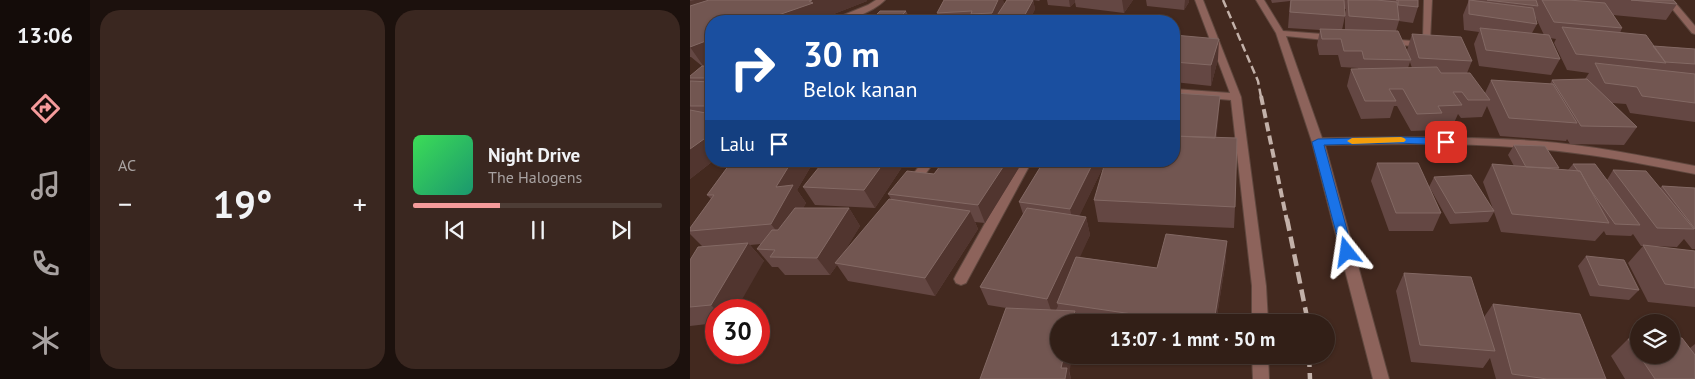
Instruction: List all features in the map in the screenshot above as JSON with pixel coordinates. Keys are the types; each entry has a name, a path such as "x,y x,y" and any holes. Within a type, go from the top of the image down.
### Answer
{"street":[{"path":"849,15 871,7 880,0"},
{"path":"1199,0 1236,97 1259,286 1260,314"},
{"path":"1260,0 1280,33 1318,142 1380,379"},
{"path":"1373,41 1413,44 1427,39 1428,0"},
{"path":"1669,0 1695,31"},
{"path":"1280,33 1344,39"},
{"path":"1180,92 1236,97"},
{"path":"1318,142 1397,140 1538,146 1612,155 1695,170"},
{"path":"900,198 924,167"},
{"path":"961,278 1023,167"},
{"path":"1260,364 1261,379"}],"building":[{"path":"709,0 812,0 809,1 813,3 778,15 705,15 705,41 690,47 690,6"},
{"path":"944,0 998,0 992,13 971,14 972,11 937,13"},
{"path":"1007,0 1033,0 1025,15 997,15"},
{"path":"1291,0 1344,0 1345,16 1290,12"},
{"path":"1348,0 1397,2 1399,20 1349,16"},
{"path":"1398,0 1418,0 1418,7 1398,5"},
{"path":"1469,0 1533,8 1537,24 1469,14"},
{"path":"1487,0 1536,0 1538,6"},
{"path":"1542,0 1605,3 1622,28 1554,22"},
{"path":"1631,0 1673,0 1677,4"},
{"path":"880,11 906,11 902,15 876,15"},
{"path":"1562,27 1646,35 1666,63 1576,54"},
{"path":"1480,28 1549,35 1560,59 1486,50"},
{"path":"1320,29 1398,31 1411,60 1364,59 1362,51 1344,51 1341,39 1322,39"},
{"path":"1412,34 1461,37 1472,61 1419,58"},
{"path":"1180,36 1219,39 1211,65 1180,62"},
{"path":"1653,46 1695,49 1695,64 1665,62"},
{"path":"1595,63 1695,74 1695,103 1642,96 1637,87 1605,83"},
{"path":"702,66 705,66 705,78 690,78"},
{"path":"1437,67 1441,73 1470,73 1490,100 1468,100 1462,92 1453,92 1462,105 1438,106 1442,113 1417,114 1403,89 1389,89 1396,101 1365,101 1351,69"},
{"path":"1587,79 1637,127 1581,126 1552,80"},
{"path":"1491,80 1553,84 1577,123 1509,118"},
{"path":"690,81 705,82 705,106 690,106"},
{"path":"1180,93 1220,96 1215,138 1180,136"},
{"path":"690,110 705,113 705,138 690,149"},
{"path":"1180,136 1237,138 1235,207 1094,200 1104,167 1180,167"},
{"path":"1514,145 1545,146 1559,168 1526,167"},
{"path":"1377,163 1418,163 1441,213 1396,213"},
{"path":"1492,164 1580,171 1609,223 1512,214"},
{"path":"1573,164 1595,164 1640,225 1615,224 1590,189 1580,171"},
{"path":"728,167 788,167 776,187 793,185 771,224 690,231 690,228 714,195 707,195"},
{"path":"819,167 881,167 864,190 803,187"},
{"path":"939,167 1003,167 978,205 888,194 907,171 934,174"},
{"path":"1040,167 1091,167 1070,209 1019,202"},
{"path":"1613,170 1646,171 1694,229 1657,228"},
{"path":"1471,175 1494,211 1455,213 1434,177"},
{"path":"1662,186 1695,188 1695,229"},
{"path":"889,199 970,211 925,278 835,263"},
{"path":"795,208 849,208 817,258 770,257 775,250 757,249 772,230 778,230"},
{"path":"1027,208 1086,217 1047,299 980,287"},
{"path":"1166,234 1227,241 1215,314 1132,314 1057,303 1076,257 1157,268"},
{"path":"748,243 715,299 705,299 705,306 690,307 690,260 698,247"},
{"path":"1643,245 1695,251 1695,288 1665,284"},
{"path":"1586,256 1624,260 1639,290 1599,285"},
{"path":"1404,273 1471,277 1495,351 1420,345"},
{"path":"1493,304 1580,314 1606,379 1547,379 1512,374"},
{"path":"1006,308 1075,311 1074,314 1050,314 1050,364 1062,364 1061,368 1067,368 1065,379 980,379"},
{"path":"1680,338 1682,338 1695,355 1695,379 1655,379 1645,364 1680,364"}],"railway":[{"path":"1223,0 1258,81 1261,97"},
{"path":"1261,96 1287,221"},
{"path":"1287,219 1306,314"},
{"path":"1309,364 1310,379"}],"slow traffic":[{"path":"1352,141 1401,140"}],"route":[{"path":"1347,252 1318,142 1397,140 1446,142"}]}
